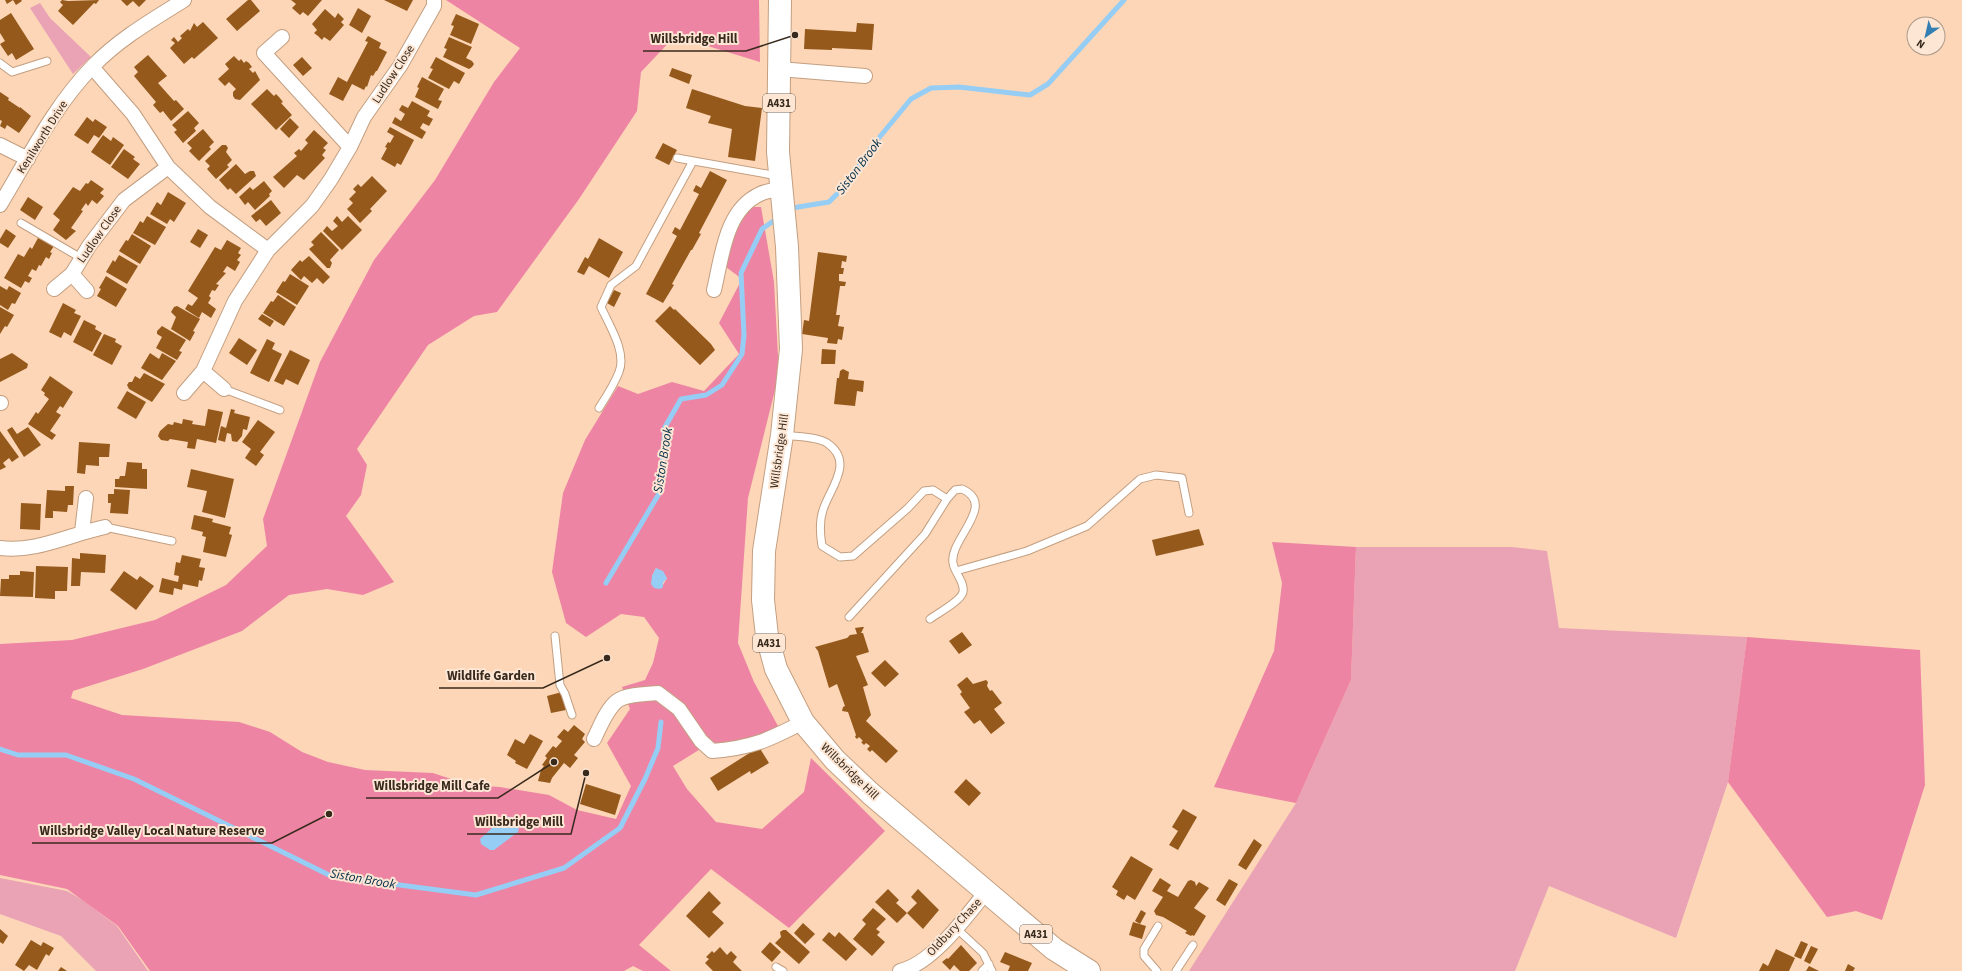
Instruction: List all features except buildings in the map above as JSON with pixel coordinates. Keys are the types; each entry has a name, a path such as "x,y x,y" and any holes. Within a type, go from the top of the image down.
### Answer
{"main road":[{"name":"A431","path":"780,0 778,152 781,190"},
{"name":"Willsbridge Hill","path":"781,190 787,247 791,349 782,435 764,551 763,600 767,636 776,669 803,722 835,760 871,794 1054,949 1089,971"}],"street":[{"name":"Kenilworth Drive","path":"0,205 57,109 92,67 123,39 184,0"},
{"name":"Ludlow Close","path":"184,393 203,371 235,300 268,250 312,206 331,179 350,147 364,117 400,66 434,6 434,0"},
{"path":"282,37 264,53 350,147"},
{"path":"92,67 133,114 168,167 210,207 268,250"},
{"path":"779,69 865,76"},
{"path":"0,145 28,159"},
{"name":"Ludlow Close","path":"54,289 72,274 81,258 124,200 168,167"},
{"path":"714,290 730,226 742,206 760,193 781,190"},
{"name":"Ludlow Close","path":"72,274 87,291"},
{"path":"203,371 224,389"},
{"path":"82,532 86,498"},
{"path":"0,548 12,550 43,545 82,532 105,527"},
{"path":"594,739 606,715 618,700 639,694 658,693 678,709 701,741 712,751 736,749 766,741 803,722"},
{"name":"Oldbury Chase","path":"900,971 928,956 956,928 986,892"}],"lane":[{"path":"0,63 12,72 47,61"},
{"path":"677,158 693,161 781,190"},
{"path":"599,408 619,372 621,361 618,345 601,307 603,300 611,285 619,277 636,266 693,161"},
{"path":"21,223 81,258"},
{"path":"224,389 280,410"},
{"path":"782,435 826,443 834,452 839,461 840,472 823,509 820,523 822,546 840,557 853,556 924,491 934,490 947,499"},
{"path":"956,571 1027,551 1087,526 1140,479 1156,475 1182,478 1189,513"},
{"path":"849,617 925,534 947,499 955,490 962,489 974,496 976,503 972,517 954,554 953,563 963,592 958,599 930,619"},
{"path":"105,527 172,541"},
{"path":"555,636 560,685 565,694 572,715"},
{"path":"1157,971 1144,956 1144,949 1158,926"},
{"path":"956,928 983,953 992,971"},
{"path":"1176,971 1193,945"},
{"path":"982,971 989,964"},
{"path":"776,967 783,971"}],"shaded area":[{"path":"446,0 759,0 760,62 675,36 641,72 637,111 579,199 497,312 474,316 428,345 357,449 367,465 361,495 346,516 394,582 363,595 327,589 289,595 242,631 143,669 73,691 71,698 122,715 239,722 270,732 302,752 328,762 365,770 433,773 469,785 500,787 549,795 577,810 616,819 631,786 607,743 630,709 622,687 645,680 653,663 659,638 644,617 621,614 586,637 566,623 552,572 563,493 585,440 618,386 638,394 672,382 704,391 739,354 719,323 742,279 722,264 746,207 761,207 774,282 779,374 748,498 738,643 754,682 778,726 747,746 702,748 673,766 687,789 716,822 762,829 804,792 811,758 885,831 789,928 711,869 639,945 671,971 643,971 633,966 624,971 150,971 118,926 67,889 0,875 0,644 72,640 155,620 226,585 267,546 263,519 320,362 374,260 435,180 494,82 520,48","holes":["656,568 667,578 663,585 652,576"]},
{"path":"40,3 50,18 91,57 73,74 30,8"},
{"path":"1272,542 1356,547 1351,680 1296,803 1214,787 1274,651 1282,583"},
{"path":"1356,547 1512,547 1547,551 1559,628 1747,637 1728,782 1676,938 1549,886 1515,971 1189,971 1296,803 1351,680"},
{"path":"1747,637 1920,650 1925,785 1882,920 1856,911 1827,917 1728,782"},
{"path":"0,878 67,891 84,901 117,926 148,971 96,971 61,936 0,914"}],"water":[{"path":"656,568 663,571 667,578 663,583 663,587 660,589 654,588 651,584 652,576"},
{"path":"505,816 510,817 519,826 518,832 494,850 490,850 481,844 480,839"}],"waterway":[{"name":"Siston Brook","path":"789,210 792,208 829,202 846,185 873,145 911,99 931,88 959,87 1030,95 1048,84 1124,0"},
{"name":"Siston Brook","path":"606,583 660,492 665,427 681,399 706,395 722,385 742,354 744,335 741,273 762,229 779,217"},
{"name":"Siston Brook","path":"0,749 18,755 66,755 134,779 331,876 476,895 564,868 620,828 645,779 658,748 661,722"}],"place":[{"name":"Willsbridge Hill","path":"795,35"},
{"name":"Wildlife Garden","path":"607,658"},
{"name":"Willsbridge Mill Cafe","path":"554,762"},
{"name":"Willsbridge Mill","path":"586,773"},
{"name":"Willsbridge Valley Local Nature Reserve","path":"329,814"}]}
